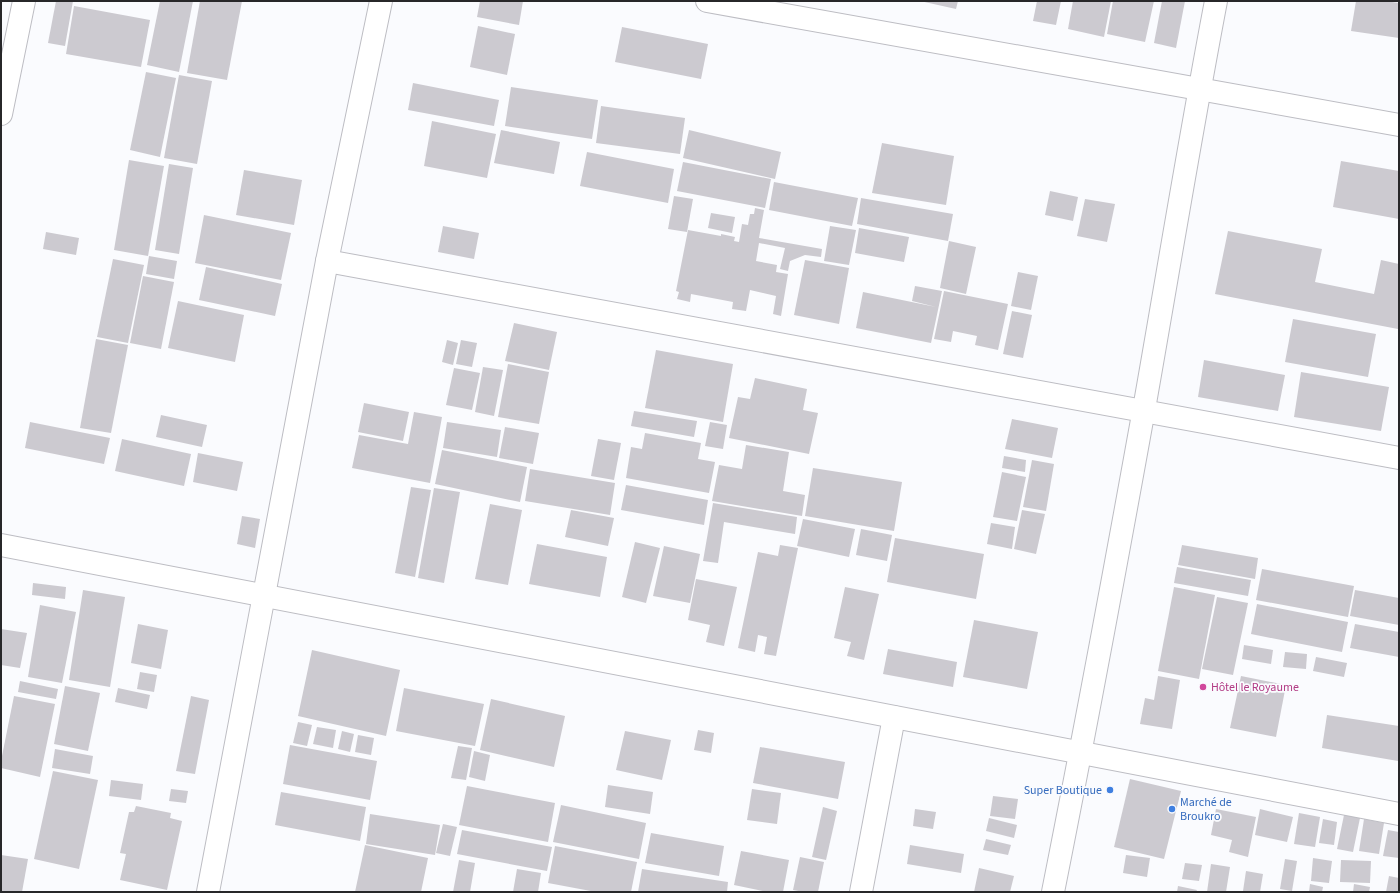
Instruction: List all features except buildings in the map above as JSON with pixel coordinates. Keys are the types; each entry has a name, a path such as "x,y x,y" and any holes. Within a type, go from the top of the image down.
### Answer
{"street":[{"path":"1,114 24,1"},
{"path":"208,892 327,261 382,1"},
{"path":"706,1 1199,88 1399,126"},
{"path":"1053,892 1143,410 1199,88 1216,1"},
{"path":"327,261 1399,458"},
{"path":"1,545 264,597 1399,814"},
{"path":"861,892 894,717"}],"place":[{"name":"Hôtel le Royaume","path":"1203,687"},
{"name":"Super Boutique","path":"1110,790"},
{"name":"Marché de Broukro","path":"1172,809"}]}
